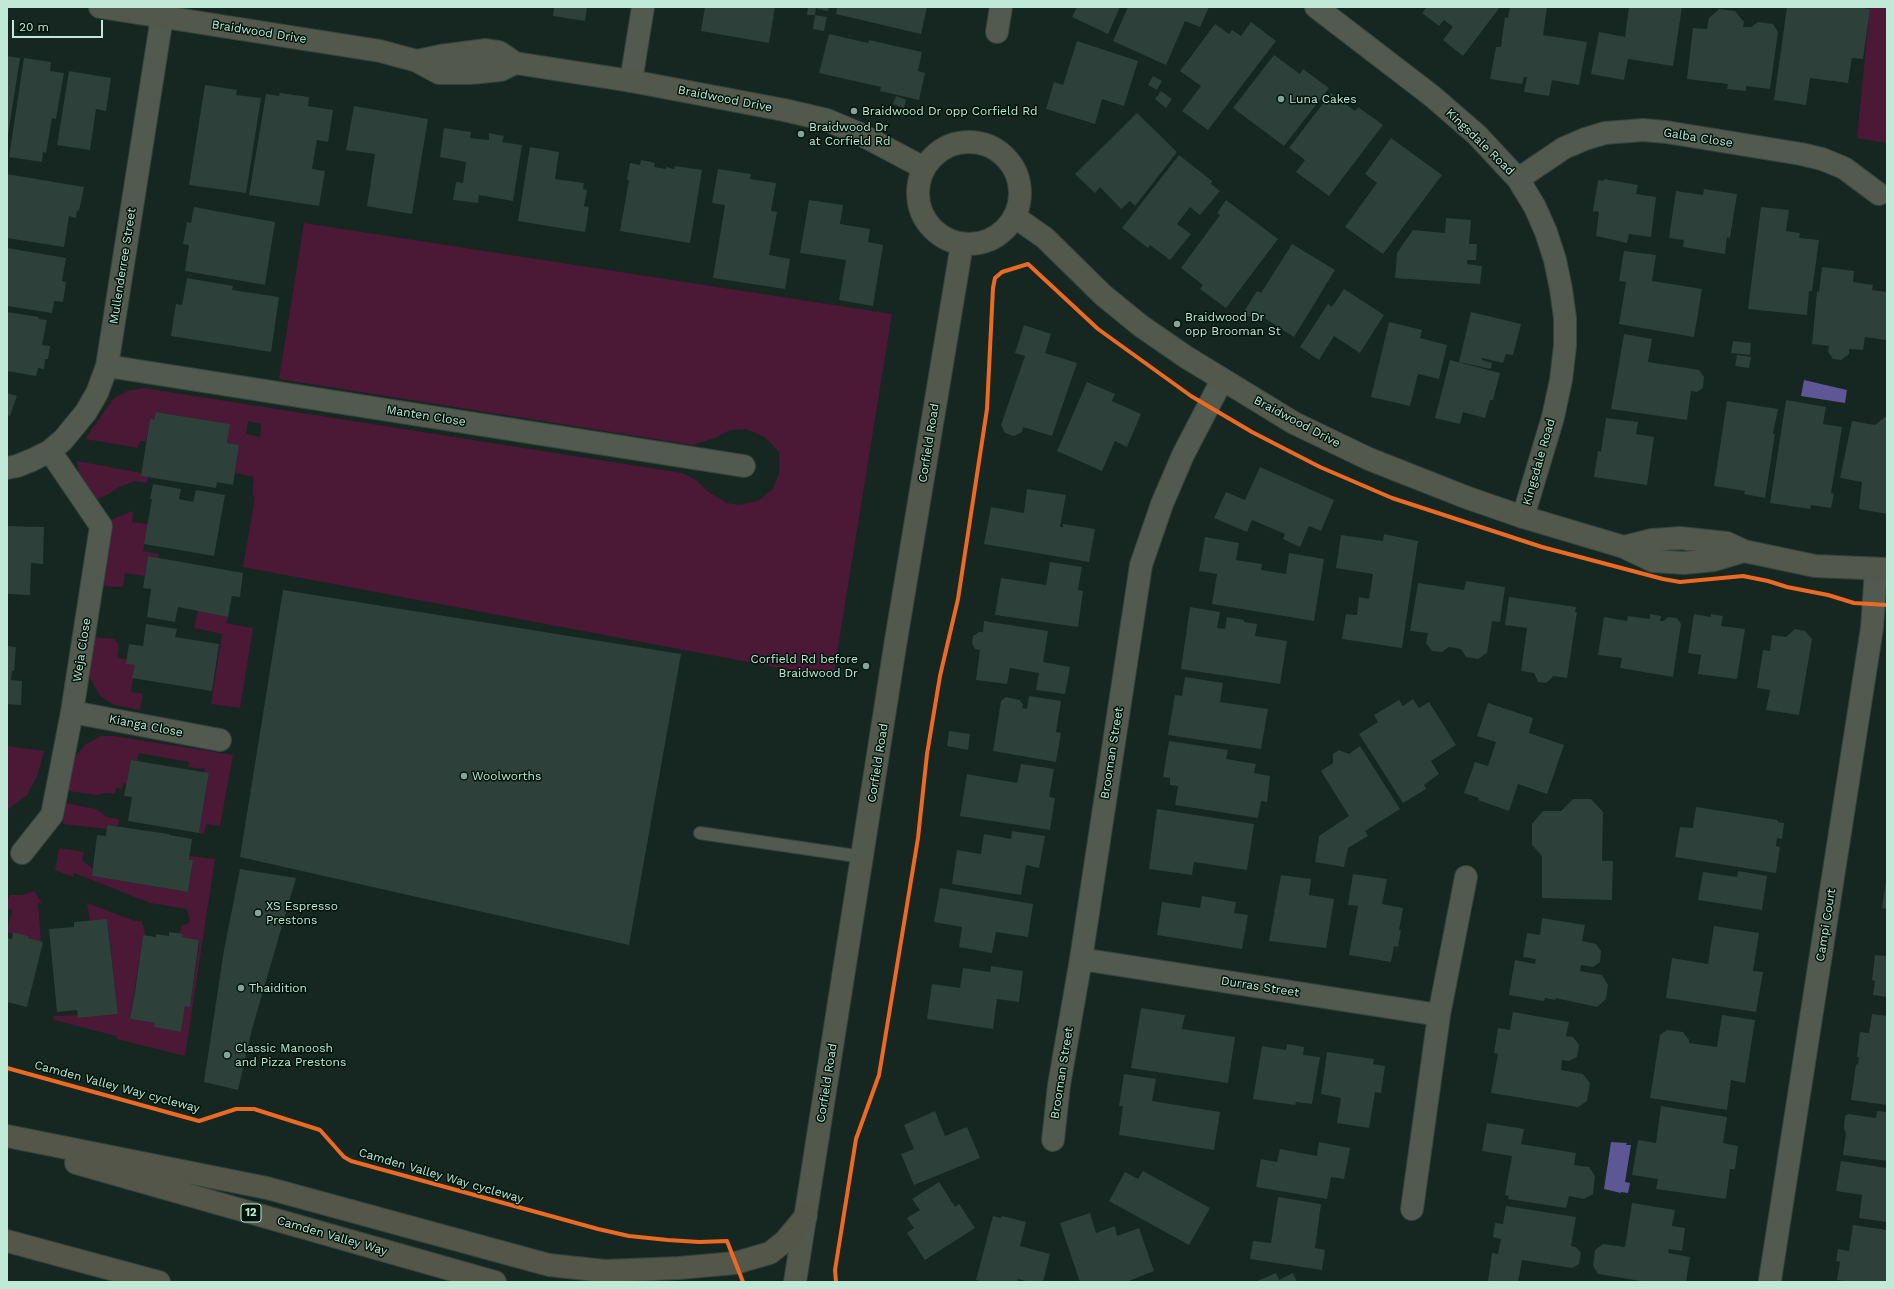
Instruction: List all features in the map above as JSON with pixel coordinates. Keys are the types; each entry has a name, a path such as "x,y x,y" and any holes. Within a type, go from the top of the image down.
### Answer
{"main road":[{"path":"7,1136 267,1188 549,1265 605,1271 679,1268 735,1263 770,1253 784,1241 806,1216"},
{"name":"Camden Valley Way","path":"7,1144 495,1282"},
{"path":"7,1241 159,1282"}],"street":[{"name":"Braidwood Drive","path":"100,7 380,51 417,61 439,73 470,73 501,70 515,63 631,81 826,120 860,134 924,168"},
{"path":"631,81 643,7"},
{"path":"997,32 1001,7"},
{"name":"Kingsdale Road","path":"1316,7 1432,96 1477,135 1518,179 1535,207 1546,232 1558,275 1565,318 1565,346 1561,380 1553,417 1523,517"},
{"name":"Mullenderree Street","path":"7,468 17,466 50,451 63,440 86,412 97,393 107,366 162,17"},
{"name":"Galba Close","path":"1518,179 1564,148 1584,139 1605,133 1643,130 1666,132 1801,154 1822,159 1844,168 1879,194"},
{"path":"968,142 986,144 1001,153 1013,166 1020,183 1020,200 1015,217 1006,230 993,239 978,244 962,244 946,239 932,230 923,216 918,194 918,183 924,168 935,154 951,145 968,142"},
{"name":"Braidwood Drive","path":"1015,217 1045,238 1103,295 1141,326 1222,380 1294,423 1369,459 1468,498 1523,517 1624,547 1653,560 1684,563 1714,560 1744,552 1815,566 1882,569"},
{"name":"Corfield Road","path":"795,1282 896,640 962,244"},
{"name":"Manten Close","path":"107,366 744,466"},
{"name":"Brooman Street","path":"1053,1140 1059,1085 1081,959 1141,565 1162,504 1183,455 1222,380"},
{"name":"Weja Close","path":"22,853 52,815 72,712 101,526 50,451"},
{"name":"Campi Court","path":"1770,1280 1882,569"},
{"name":"Kianga Close","path":"72,712 220,740"},
{"path":"1412,1209 1439,1015 1466,877"},
{"name":"Durras Street","path":"1081,959 1439,1015"}],"lane":[{"path":"700,833 863,857"}],"shaded area":[{"path":"1870,7 1887,7 1887,143 1857,138"},
{"path":"304,223 892,314 833,678 243,567 255,497 252,495 254,477 235,473 239,445 227,443 229,424 156,412 154,420 150,420 146,441 140,441 138,448 85,439 114,398 127,391 144,388 682,473 696,480 710,493 727,503 739,505 758,501 773,489 779,473 779,452 765,437 745,429 730,430 715,438 693,445 279,379","holes":["248,421 261,424 260,437 246,434"]},
{"path":"1804,380 1847,390 1845,403 1801,396"},
{"path":"77,461 141,473 141,476 148,477 147,483 135,481 119,487 109,494 93,501 79,475"},
{"path":"133,511 132,522 148,524 143,551 159,554 158,558 148,556 145,576 125,573 123,587 106,586 101,583 102,523"},
{"path":"198,610 228,617 226,623 253,628 240,708 211,704 222,634 194,628"},
{"path":"93,637 114,639 119,645 117,658 127,659 126,664 135,665 131,692 143,694 140,710 114,705 100,696 90,678 89,663"},
{"path":"101,736 114,736 233,755 220,826 206,824 204,834 199,833 209,774 204,772 205,769 188,767 189,762 139,753 137,761 131,760 127,784 123,783 122,789 116,788 115,794 105,793 97,795 69,791 71,771 75,757 86,744"},
{"path":"7,746 44,751 37,777 27,795 7,810"},
{"path":"66,803 96,809 107,817 119,819 118,826 107,825 106,829 63,824"},
{"path":"59,848 84,852 82,860 93,869 92,876 188,892 193,860 189,860 190,856 215,859 185,1056 117,1039 116,1036 54,1020 53,1016 78,1015 78,1018 118,1014 108,924 90,921 87,903 135,921 141,921 144,927 145,935 143,935 130,1019 155,1023 154,1027 181,1032 185,1006 190,1006 199,946 199,940 182,937 183,934 179,934 182,926 190,922 187,909 150,903 74,873 73,877 55,870"},
{"path":"34,891 42,903 38,903 41,942 28,938 28,936 14,932 13,934 7,932 12,910 7,909 7,902 10,895 23,895"},
{"path":"1611,1142 1627,1143 1626,1145 1631,1145 1625,1182 1630,1183 1628,1193 1604,1189"}],"building":[{"path":"554,7 587,7 585,21 553,16"},
{"path":"705,7 775,7 769,43 701,31"},
{"path":"808,7 816,7 815,15 807,15"},
{"path":"818,7 829,7 828,11 817,9"},
{"path":"837,7 927,7 921,34 836,14"},
{"path":"1077,7 1120,7 1108,34 1072,17"},
{"path":"1128,7 1209,7 1200,27 1185,21 1166,65 1113,41"},
{"path":"1427,7 1500,7 1463,56 1443,40 1453,27 1444,20 1439,26 1422,13"},
{"path":"1510,7 1547,7 1543,35 1587,42 1579,85 1552,80 1549,96 1524,92 1527,77 1524,77 1522,84 1490,79 1496,47 1501,47 1505,17 1508,18"},
{"path":"1629,7 1682,7 1673,66 1628,59 1624,80 1591,74 1599,32 1625,37"},
{"path":"1787,7 1859,7 1870,9 1863,59 1852,58 1848,83 1810,78 1806,105 1774,100"},
{"path":"1719,9 1735,11 1744,22 1743,27 1751,27 1758,22 1773,24 1778,32 1770,89 1746,86 1746,91 1727,89 1728,84 1687,79 1693,28 1707,29 1709,18"},
{"path":"815,15 827,17 824,31 813,29"},
{"path":"1251,22 1276,41 1208,130 1182,111 1201,86 1180,71 1215,24 1229,34 1232,30 1241,36"},
{"path":"829,34 868,43 869,40 922,52 918,71 925,73 919,100 880,91 881,87 819,73"},
{"path":"1077,41 1138,61 1124,106 1102,99 1095,124 1046,109 1054,82 1063,85"},
{"path":"1274,55 1300,74 1303,69 1329,88 1284,146 1233,108"},
{"path":"7,56 20,58 8,135 7,135"},
{"path":"24,58 51,62 50,71 64,73 56,119 52,118 46,153 43,152 42,162 9,157"},
{"path":"69,71 111,78 106,111 96,109 90,150 57,145"},
{"path":"1153,76 1162,81 1157,90 1148,85"},
{"path":"205,85 237,90 236,95 261,98 246,193 189,185"},
{"path":"1161,91 1172,99 1166,108 1155,99"},
{"path":"280,93 309,97 308,106 333,110 328,142 317,140 312,169 325,171 319,206 249,195 266,94 279,96"},
{"path":"1331,93 1355,111 1358,107 1383,125 1329,196 1296,172 1305,160 1289,148"},
{"path":"896,96 906,100 904,108 893,104"},
{"path":"354,106 428,119 412,214 367,206 375,154 346,150"},
{"path":"1137,113 1177,152 1135,206 1130,201 1121,209 1100,187 1095,193 1075,174"},
{"path":"444,128 471,132 470,138 489,140 489,133 504,136 502,142 522,145 513,201 479,195 478,203 453,200 456,182 463,183 466,162 440,157"},
{"path":"1391,138 1442,175 1383,254 1345,227 1377,183 1365,174"},
{"path":"530,147 559,152 555,179 584,183 583,189 587,190 584,206 589,207 585,232 518,221"},
{"path":"1179,155 1212,181 1211,184 1220,191 1200,215 1190,207 1177,224 1191,234 1170,260 1150,245 1148,248 1122,228"},
{"path":"641,160 655,163 654,167 666,169 666,167 674,169 675,166 702,170 690,243 620,231 629,180 627,180 630,163 640,165"},
{"path":"718,169 751,174 750,179 776,183 771,211 777,212 769,255 790,259 785,289 713,278 725,205 712,203"},
{"path":"7,174 84,187 76,218 69,216 64,247 7,238"},
{"path":"1604,179 1638,185 1636,194 1656,197 1651,237 1629,234 1627,243 1596,236 1599,212 1593,211 1598,180 1604,181"},
{"path":"1704,189 1737,194 1730,238 1727,237 1725,254 1683,247 1684,240 1669,238 1676,191 1703,195"},
{"path":"809,200 843,205 840,224 870,229 868,242 883,245 873,306 839,300 846,260 800,253"},
{"path":"1226,200 1278,239 1226,308 1200,289 1203,285 1181,268 1220,215 1217,213"},
{"path":"194,207 275,222 265,285 185,271 189,245 183,244 187,222 191,223"},
{"path":"1761,207 1789,210 1786,231 1800,233 1799,238 1819,240 1812,291 1809,291 1807,315 1748,309"},
{"path":"1446,218 1471,220 1469,244 1477,244 1476,260 1467,260 1467,264 1482,266 1480,284 1395,278 1397,253 1413,230 1445,233"},
{"path":"1292,244 1335,270 1294,337 1261,316 1258,322 1243,313 1257,291 1261,293"},
{"path":"7,248 66,258 62,281 66,282 63,302 54,301 52,313 7,306"},
{"path":"1624,251 1656,255 1652,281 1702,289 1694,337 1619,324 1626,282 1619,281"},
{"path":"1822,267 1854,271 1853,282 1873,285 1872,290 1887,292 1886,340 1865,337 1863,350 1849,349 1849,354 1841,360 1833,359 1828,352 1829,346 1812,344 1817,291 1819,292"},
{"path":"187,278 233,286 232,290 279,297 271,352 171,336 176,304 182,305"},
{"path":"1344,289 1384,315 1360,353 1334,336 1319,360 1300,347 1328,304 1332,307"},
{"path":"7,312 39,317 38,319 47,320 42,345 50,346 48,359 45,359 44,369 38,368 36,376 7,371"},
{"path":"1471,312 1521,324 1513,355 1506,354 1503,363 1482,358 1482,360 1492,363 1491,369 1459,362"},
{"path":"1389,322 1422,330 1420,338 1447,345 1439,379 1418,374 1410,406 1371,397"},
{"path":"1024,325 1051,334 1045,353 1077,363 1052,436 1023,427 1022,432 1014,436 1005,433 1001,425 1025,356 1015,353"},
{"path":"1624,334 1652,339 1648,362 1699,370 1704,377 1703,388 1697,392 1691,391 1687,420 1611,409"},
{"path":"1733,341 1751,343 1750,355 1731,353"},
{"path":"1737,355 1751,357 1749,368 1735,366"},
{"path":"1450,360 1500,373 1493,400 1490,400 1485,418 1463,412 1460,424 1435,418"},
{"path":"1087,382 1115,394 1112,401 1141,414 1127,447 1115,441 1102,471 1057,451"},
{"path":"7,393 17,396 10,416 7,415"},
{"path":"1786,400 1826,407 1823,424 1842,427 1831,493 1834,494 1831,508 1811,505 1810,509 1770,503"},
{"path":"1727,401 1778,409 1773,434 1775,434 1765,498 1744,494 1745,491 1714,486"},
{"path":"156,412 230,424 227,443 239,445 233,485 217,482 216,488 141,476 150,419 154,420"},
{"path":"1885,417 1887,418 1887,514 1859,509 1862,482 1840,478 1852,421 1875,425"},
{"path":"1606,418 1638,422 1636,434 1654,437 1647,485 1594,477 1598,451 1601,452"},
{"path":"1260,467 1334,500 1321,531 1309,526 1300,547 1283,539 1285,534 1252,520 1247,532 1214,518 1226,492 1245,500"},
{"path":"153,484 181,489 179,499 193,502 196,490 225,495 214,556 144,544 152,499 150,499"},
{"path":"1027,489 1066,495 1060,527 1063,527 1063,524 1095,529 1089,562 984,544 991,507 1024,513"},
{"path":"7,526 44,527 43,564 31,563 30,595 7,594"},
{"path":"1384,534 1418,541 1402,648 1342,639 1346,614 1357,615 1359,597 1369,599 1373,574 1336,568 1341,535 1383,541"},
{"path":"1205,537 1239,543 1236,560 1262,564 1261,570 1286,574 1289,553 1324,559 1314,621 1212,604 1217,574 1199,571"},
{"path":"148,556 243,573 240,597 232,596 228,617 178,607 175,622 147,617 151,589 143,588"},
{"path":"1050,562 1082,567 1078,590 1083,591 1078,627 995,615 1001,578 1046,585"},
{"path":"1466,581 1505,587 1500,622 1492,621 1487,653 1478,659 1466,657 1461,649 1449,647 1442,652 1432,651 1426,643 1428,633 1410,631 1418,583 1464,590"},
{"path":"283,590 681,654 629,945 240,857"},
{"path":"1509,597 1576,607 1575,612 1577,612 1567,678 1553,676 1546,683 1538,682 1534,673 1521,671 1527,628 1505,625"},
{"path":"1190,607 1220,612 1217,628 1225,629 1227,617 1244,620 1244,622 1257,624 1255,636 1287,641 1280,684 1181,669"},
{"path":"1650,614 1661,616 1660,621 1664,621 1668,617 1677,618 1681,624 1673,677 1620,668 1622,658 1598,655 1604,617 1627,621 1628,616 1650,619"},
{"path":"1694,614 1711,617 1711,614 1723,616 1721,626 1745,629 1737,679 1698,674 1701,655 1688,653"},
{"path":"984,621 1048,631 1043,662 1070,667 1065,694 1036,690 1039,673 1010,668 1007,684 976,680 980,650 975,649 972,643 973,636 979,632 983,632"},
{"path":"146,624 177,629 175,637 219,644 212,691 132,678 135,665 126,664 129,644 143,646"},
{"path":"1795,629 1805,631 1812,639 1799,715 1766,710 1770,690 1757,688 1763,650 1770,651 1772,635 1786,637"},
{"path":"7,646 16,647 14,671 12,671 11,680 22,681 21,705 7,704"},
{"path":"1185,677 1223,683 1220,702 1268,709 1261,749 1168,735 1175,695 1182,696"},
{"path":"1029,696 1061,701 1056,732 1061,733 1056,762 993,751 1001,701 1006,697 1020,700 1023,705 1022,708 1027,709"},
{"path":"1413,699 1419,708 1429,702 1456,745 1431,761 1439,774 1424,785 1426,789 1403,803 1359,734 1378,722 1374,715 1399,700 1403,706"},
{"path":"1488,703 1533,718 1529,733 1564,745 1547,794 1518,784 1509,811 1478,800 1479,798 1464,793 1475,762 1488,766 1496,742 1477,736"},
{"path":"949,731 970,734 968,750 947,746"},
{"path":"1169,741 1228,750 1226,759 1256,764 1254,773 1270,776 1267,802 1261,801 1258,818 1175,805 1178,786 1170,785 1170,778 1163,777"},
{"path":"1360,746 1400,809 1365,831 1368,836 1348,848 1344,867 1315,862 1319,836 1349,816 1321,771 1333,763 1333,754 1339,750 1349,754"},
{"path":"131,760 209,773 199,833 128,821 132,797 124,796"},
{"path":"1021,764 1054,769 1049,797 1055,798 1050,830 960,816 967,774 1017,783"},
{"path":"1573,799 1591,799 1603,812 1602,861 1613,861 1612,900 1542,898 1542,856 1532,845 1532,824 1543,811 1561,811"},
{"path":"1696,807 1778,820 1778,822 1784,823 1782,839 1777,838 1776,846 1780,847 1776,873 1675,857 1680,827 1693,828"},
{"path":"1157,809 1254,824 1247,870 1194,862 1192,875 1149,869"},
{"path":"107,825 192,839 189,860 193,860 188,892 92,876 97,835 106,836"},
{"path":"1012,831 1045,836 1039,868 1026,865 1021,895 952,884 957,850 981,854 984,834 1011,839"},
{"path":"240,869 296,878 252,1029 238,1090 204,1082 224,950"},
{"path":"1738,871 1767,876 1762,910 1698,900 1703,872 1737,877"},
{"path":"1353,874 1387,879 1382,904 1403,908 1398,947 1394,946 1391,962 1349,955 1358,906 1348,905"},
{"path":"1281,875 1311,879 1309,895 1334,899 1326,948 1269,941"},
{"path":"1887,881 1887,909 1882,908"},
{"path":"940,888 1033,904 1028,937 996,932 992,953 959,947 962,927 934,922"},
{"path":"1202,896 1236,902 1234,913 1248,915 1242,949 1157,935 1162,902 1200,908"},
{"path":"1542,918 1585,925 1582,941 1596,944 1601,951 1600,962 1593,967 1581,965 1580,971 1602,975 1608,985 1606,999 1597,1007 1556,998 1555,1000 1545,998 1544,1001 1509,995 1515,960 1535,964 1536,959 1523,957 1527,933 1540,935"},
{"path":"107,919 118,1014 78,1018 77,1010 57,1012 49,929 74,927 74,922"},
{"path":"1714,926 1759,933 1753,971 1763,972 1756,1012 1666,998 1672,958 1708,964"},
{"path":"13,932 43,942 27,1007 7,1002 7,938 12,939"},
{"path":"169,932 183,934 182,937 199,940 190,1007 185,1006 181,1032 154,1027 155,1023 130,1019 143,935 156,937 156,934 169,936"},
{"path":"1875,955 1887,956 1887,997 1873,995 1875,981 1872,980"},
{"path":"991,966 1023,971 1019,1002 997,999 993,1029 927,1019 932,984 960,988 963,968 990,972"},
{"path":"1141,1008 1185,1015 1182,1029 1235,1037 1228,1083 1131,1068"},
{"path":"1513,1012 1569,1022 1566,1036 1573,1037 1579,1045 1577,1057 1569,1061 1562,1060 1561,1070 1583,1074 1590,1083 1587,1101 1578,1107 1491,1093 1498,1054 1494,1053 1498,1028 1510,1030"},
{"path":"1872,1014 1887,1016 1887,1105 1851,1100 1856,1064 1858,1065 1859,1057 1857,1057 1860,1032 1869,1033"},
{"path":"1722,1015 1755,1020 1745,1083 1731,1080 1727,1110 1650,1098 1660,1035 1667,1030 1683,1032 1689,1040 1689,1043 1717,1047"},
{"path":"1287,1044 1304,1047 1303,1055 1320,1057 1312,1104 1296,1102 1295,1105 1253,1099 1262,1046 1286,1050"},
{"path":"1327,1052 1374,1059 1373,1064 1385,1066 1381,1093 1375,1092 1369,1128 1337,1123 1341,1098 1321,1094"},
{"path":"1124,1074 1156,1079 1152,1101 1220,1112 1214,1150 1119,1135 1123,1106 1119,1106"},
{"path":"1661,1106 1727,1117 1723,1143 1738,1146 1735,1169 1730,1169 1726,1199 1656,1189 1658,1179 1632,1175 1638,1140 1656,1143"},
{"path":"935,1111 945,1136 967,1127 980,1158 914,1185 901,1154 914,1149 904,1125"},
{"path":"1877,1111 1887,1112 1887,1161 1843,1155 1846,1134 1844,1128 1845,1116 1848,1114 1876,1118"},
{"path":"1487,1123 1524,1129 1521,1144 1576,1153 1574,1165 1589,1167 1595,1176 1593,1194 1584,1199 1569,1196 1566,1208 1508,1199 1509,1196 1505,1195 1512,1156 1482,1151"},
{"path":"1319,1142 1350,1148 1344,1179 1331,1177 1327,1199 1256,1187 1261,1159 1277,1162 1280,1149 1317,1156"},
{"path":"1841,1161 1887,1168 1887,1222 1859,1218 1862,1195 1836,1191"},
{"path":"1143,1171 1210,1208 1189,1245 1109,1201 1125,1172 1138,1179"},
{"path":"939,1182 955,1207 959,1204 975,1228 925,1260 907,1233 914,1228 907,1218 920,1210 912,1199"},
{"path":"1278,1197 1321,1204 1315,1248 1325,1250 1322,1270 1250,1259 1253,1241 1271,1243"},
{"path":"1632,1203 1675,1210 1672,1226 1685,1228 1682,1251 1669,1249 1668,1253 1690,1257 1686,1282 1647,1282 1598,1274 1593,1266 1595,1250 1603,1244 1625,1247"},
{"path":"1506,1206 1576,1217 1571,1246 1576,1247 1581,1253 1579,1264 1572,1268 1522,1260 1518,1282 1488,1281 1492,1253 1498,1254 1501,1239 1493,1237 1495,1223 1503,1224"},
{"path":"1090,1213 1096,1233 1115,1226 1117,1236 1139,1228 1154,1271 1126,1282 1080,1282 1060,1223"},
{"path":"993,1216 1001,1218 1002,1216 1026,1222 1020,1246 1050,1254 1043,1282 1030,1282 1018,1279 1017,1282 984,1282 976,1280"},
{"path":"1853,1225 1887,1230 1887,1282 1851,1282 1837,1280 1840,1262 1836,1261 1838,1249 1849,1251"},
{"path":"1276,1273 1279,1280 1293,1273 1297,1282 1255,1282"}],"cycle path":[{"path":"836,1282 835,1270 856,1139 879,1075 918,838 927,754 940,676 958,599 987,409 993,288 995,278 1002,272 1028,264 1098,329 1191,396 1252,432 1320,467 1392,498 1542,547 1663,579 1680,582 1743,576 1828,595 1854,603 1887,605"},
{"name":"Camden Valley Way cycleway","path":"7,1068 199,1121 236,1109 254,1109 320,1130 344,1157 351,1161 598,1229 629,1236 668,1240 699,1242 727,1241 743,1282"}],"place":[{"name":"Luna Cakes","path":"1281,99"},
{"name":"Braidwood Dr opp Corfield Rd","path":"854,111"},
{"name":"Braidwood Dr at Corfield Rd","path":"801,134"},
{"name":"Braidwood Dr opp Brooman St","path":"1177,324"},
{"name":"Corfield Rd before Braidwood Dr","path":"866,666"},
{"name":"Woolworths","path":"464,776"},
{"name":"XS Espresso Prestons","path":"258,913"},
{"name":"Thaidition","path":"241,988"},
{"name":"Classic Manoosh and Pizza Prestons","path":"227,1055"}]}
